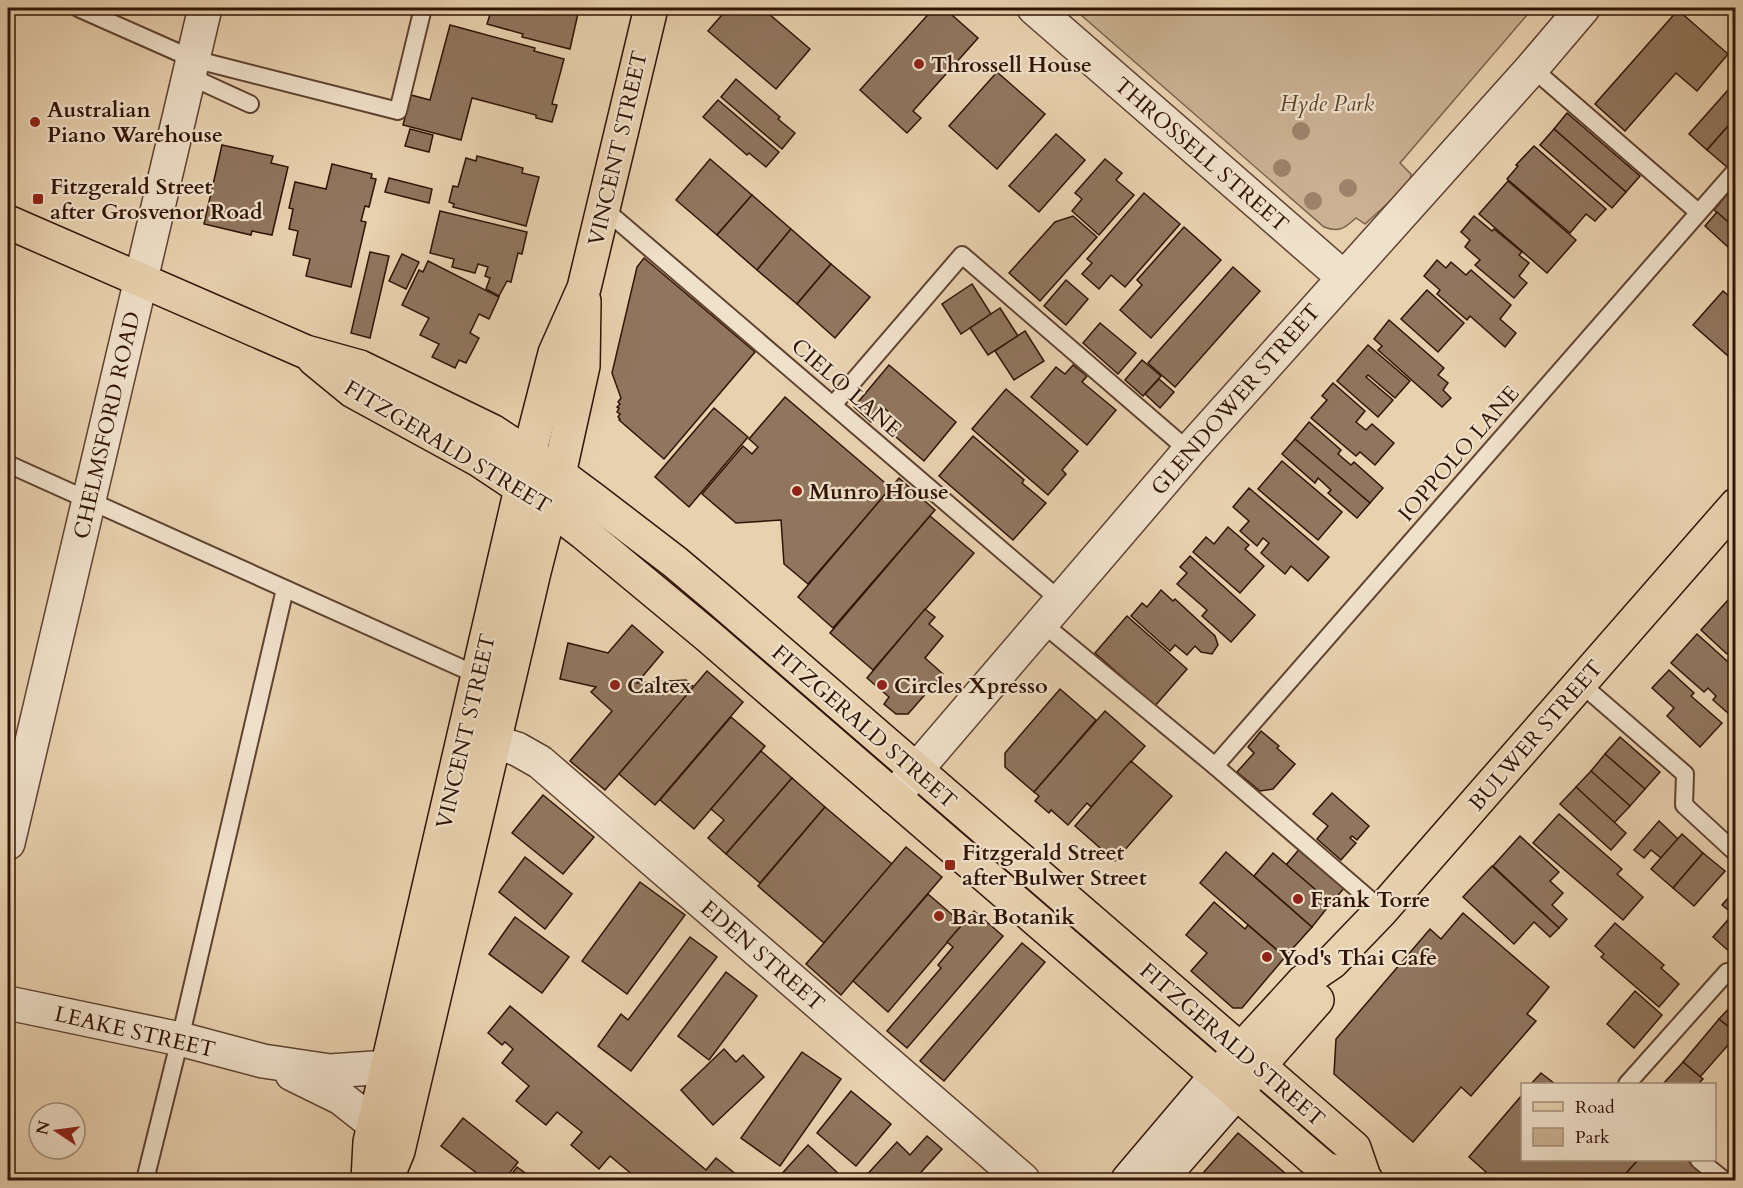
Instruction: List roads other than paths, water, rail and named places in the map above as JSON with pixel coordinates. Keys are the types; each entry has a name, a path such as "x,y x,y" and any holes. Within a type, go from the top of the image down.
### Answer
{"main road":[{"name":"VINCENT STREET","path":"368,1180 370,1142 520,487 555,353 584,288 651,8"},
{"name":"FITZGERALD STREET","path":"8,222 141,278 306,352 360,367 492,431 559,474 675,562 1354,1148 1366,1180"},
{"name":"VINCENT STREET","path":"386,1180 398,1151 583,366 584,288"},
{"name":"FITZGERALD STREET","path":"306,352 352,391 471,456 551,508 708,636 1325,1168 1366,1180"},
{"name":"BULWER STREET","path":"1226,1084 1249,1059 1317,1000 1332,962 1382,910 1736,505"}],"street":[{"name":"CHELMSFORD ROAD","path":"8,843 205,8"},
{"name":"THROSSELL STREET","path":"1034,8 1343,277"},
{"name":"GLENDOWER STREET","path":"894,797 1189,451 1583,8"},
{"name":"EDEN STREET","path":"494,742 517,749 540,762 1023,1180"},
{"name":"LEAKE STREET","path":"8,1003 180,1039 263,1060 330,1071 388,1067"},
{"name":"LEAKE STREET","path":"263,1060 341,1098 374,1124"},
{"name":"BULWER STREET","path":"1128,1180 1226,1084"},
{"name":"BULWER STREET","path":"1160,1180 1226,1084"}],"lane":[{"path":"78,8 191,68 250,104"},
{"path":"191,68 398,111 423,8"},
{"path":"1532,68 1698,212"},
{"name":"IOPPOLO LANE","path":"1215,766 1736,170"},
{"name":"CIELO LANE","path":"603,208 833,405 1215,766 1382,910"},
{"path":"833,405 962,255 1189,451"},
{"path":"8,464 477,675"},
{"path":"145,1180 285,589"},
{"path":"1580,683 1685,774 1684,805 1736,853"},
{"path":"1628,1083 1727,972"},
{"path":"1700,1161 1724,1180"}],"place":[{"name":"Throssell House","path":"919,64"},
{"name":"Australian Piano Warehouse","path":"35,122"},
{"name":"Fitzgerald Street after Grosvenor Road","path":"38,199"},
{"name":"Munro House","path":"797,491"},
{"name":"Caltex","path":"615,685"},
{"name":"Circles Xpresso","path":"882,685"},
{"name":"Fitzgerald Street after Bulwer Street","path":"950,865"},
{"name":"Frank Torre","path":"1298,899"},
{"name":"Bar Botanik","path":"939,916"},
{"name":"Yod's Thai Cafe","path":"1267,957"}],"park label":[{"name":"Hyde Park","path":"1327,103"}]}
